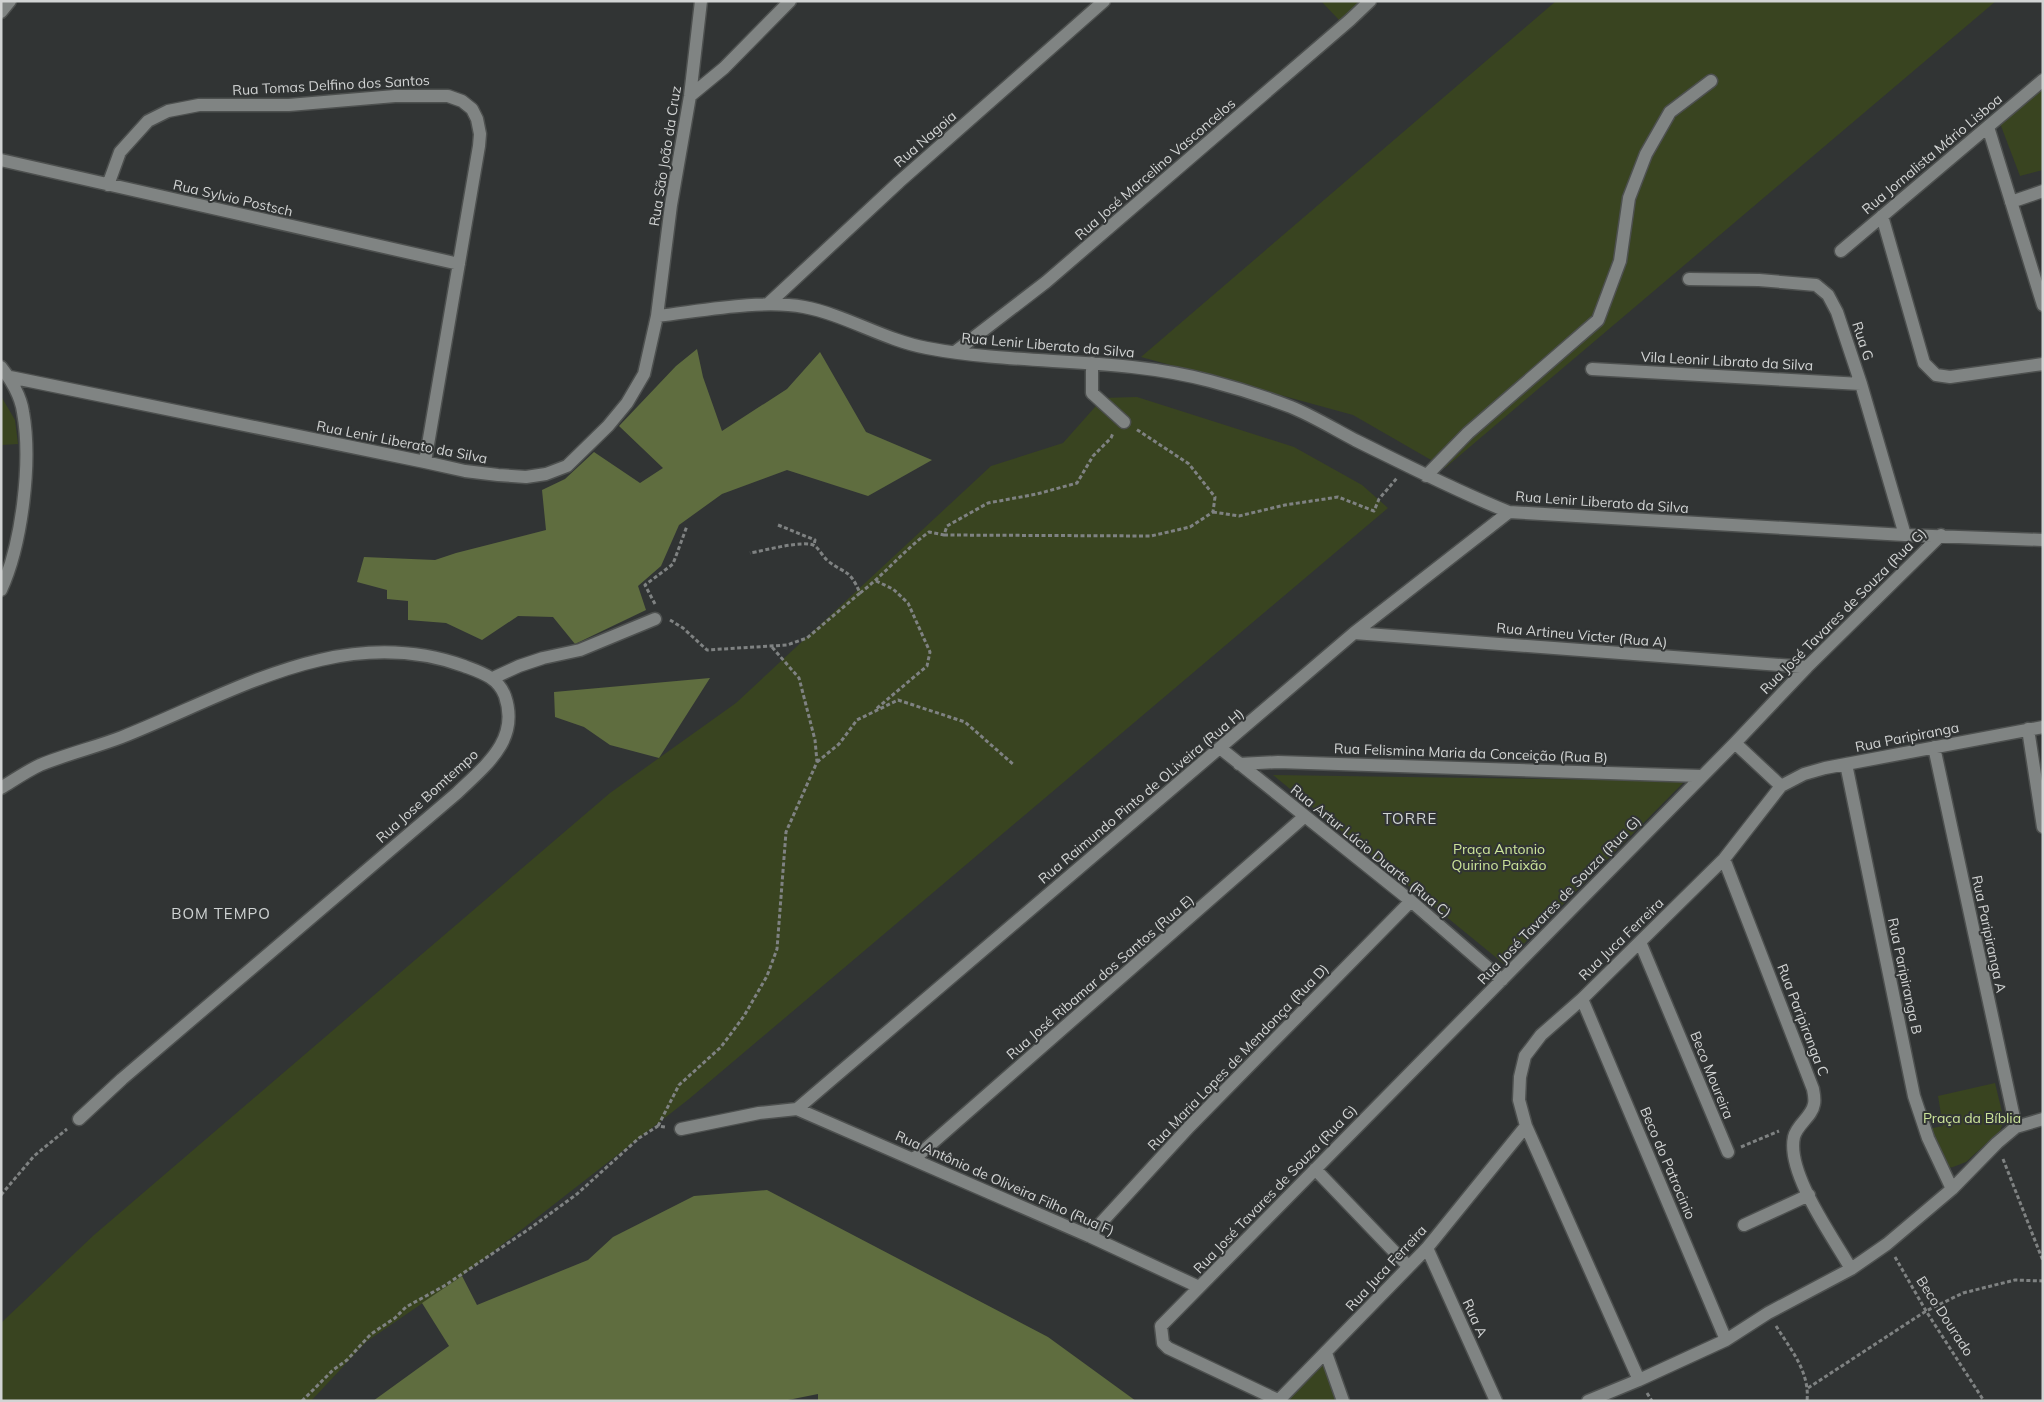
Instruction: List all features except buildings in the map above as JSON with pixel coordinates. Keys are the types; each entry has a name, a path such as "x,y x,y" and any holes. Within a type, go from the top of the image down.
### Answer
{"street":[{"path":"1,12 10,1"},
{"name":"Rua São João da Cruz","path":"657,316 672,205 690,96 701,1"},
{"path":"690,96 724,68 790,1"},
{"name":"Rua Nagoia","path":"768,304 899,182 1104,1"},
{"name":"Rua José Marcelino Vasconcelos","path":"955,352 1046,282 1370,1"},
{"name":"Rua Jornalista Mário Lisboa","path":"1841,251 2043,80"},
{"path":"1426,476 1468,433 1598,320 1620,261 1629,198 1646,154 1670,112 1711,81"},
{"name":"Rua Tomas Delfino dos Santos","path":"108,185 120,152 148,121 168,111 199,105 289,105 395,96 448,96 462,101 472,110 477,119 480,134 425,462"},
{"path":"1988,128 2043,305"},
{"name":"Rua Sylvio Postsch","path":"1,160 459,264"},
{"path":"2011,202 2043,191"},
{"path":"1882,216 1924,363 1936,375 1950,377 2043,364"},
{"name":"Rua G","path":"1689,279 1758,280 1816,285 1828,295 1837,312 1861,384 1905,535"},
{"name":"Rua Lenir Liberato da Silva","path":"6,372 465,472 526,477 546,474 567,466 608,426 631,396 644,374 657,316 768,304 803,307 836,316 897,340 925,348 1016,360 1092,363 1160,369 1221,384 1292,408 1426,476 1509,512 1905,535 2043,540"},
{"path":"1092,363 1092,393 1122,420"},
{"name":"Vila Leonir Librato da Silva","path":"1592,369 1861,384"},
{"path":"1,590 18,540 26,454 23,411 6,372"},
{"name":"Rua Raimundo Pinto de OLiveira (Rua H)","path":"797,1109 1354,633 1509,512"},
{"name":"Rua José Tavares de Souza (Rua G)","path":"1279,1401 1174,1352 1163,1342 1161,1326 1735,743 1807,666 1940,535"},
{"path":"1,788 40,765 122,737 239,687 309,661 370,651 399,652 427,655 452,662 493,678 527,664 580,650 658,617"},
{"name":"Rua Artineu Victer (Rua A)","path":"1354,633 1526,644 1653,656 1807,666"},
{"name":"Rua Jose Bomtempo","path":"79,1119 122,1079 457,793 491,760 503,743 509,723 504,693 493,678"},
{"name":"Rua Paripiranga","path":"1781,786 1804,774 1846,764 2043,727"},
{"path":"2028,729 2043,827"},
{"path":"1735,743 1781,786"},
{"name":"Rua Paripiranga A","path":"1934,747 2016,1127"},
{"name":"Rua Artur Lúcio Duarte (Rua C)","path":"1220,748 1411,901 1502,980"},
{"name":"Rua Felismina Maria da Conceição (Rua B)","path":"1239,764 1288,762 1701,776"},
{"name":"Rua Paripiranga B","path":"1846,764 1914,1096 1928,1138 1952,1189"},
{"name":"Rua Juca Ferreira","path":"1639,1380 1526,1126 1519,1100 1520,1077 1525,1056 1541,1035 1582,998 1724,859 1781,786"},
{"name":"Rua José Ribamar dos Santos (Rua E)","path":"914,1159 1305,816"},
{"name":"Rua Paripiranga C","path":"1724,859 1814,1089 1814,1105 1797,1130 1793,1151 1795,1165 1809,1195 1851,1269"},
{"name":"Rua Maria Lopes de Mendonça (Rua D)","path":"1089,1236 1189,1127 1411,901"},
{"name":"Beco Moureira","path":"1640,942 1728,1152"},
{"name":"Beco do Patrocinio","path":"1582,998 1726,1340"},
{"path":"680,1128 759,1113 797,1109"},
{"name":"Rua Antônio de Oliveira Filho (Rua F)","path":"797,1109 1089,1236 1199,1287"},
{"path":"1588,1401 1726,1340 1768,1313 1851,1269 1886,1244 1952,1189 1997,1143 2016,1127 2043,1119"},
{"name":"Rua Juca Ferreira","path":"1279,1401 1427,1248 1526,1126"},
{"path":"1315,1169 1408,1266"},
{"path":"1744,1225 1809,1195"},
{"name":"Rua A","path":"1427,1248 1496,1401"},
{"path":"1326,1353 1343,1401"}],"path":[{"path":"944,535 946,526 988,503 1037,494 1077,483 1093,456 1111,438 1122,420 1189,464 1215,497 1213,512"},
{"path":"687,526 673,564 645,585 658,617 683,628 707,650 787,645 807,638 876,581 884,571 929,532 944,535 1152,536 1190,527 1213,512 1239,516 1285,505 1338,497 1374,511 1379,499 1406,465"},
{"path":"778,525 815,540 814,546"},
{"path":"750,553 803,543 814,546 828,561 846,571 854,580 860,593"},
{"path":"872,713 926,666 930,652 908,603 893,589 876,581"},
{"path":"771,646 799,678 815,740 817,762"},
{"path":"302,1401 333,1370 347,1360 371,1334 406,1308 444,1286 529,1229 577,1194 639,1138 658,1126 679,1085 721,1047 744,1016 768,976 776,949 786,832 817,762 839,744 857,720 898,700 965,722 1014,765"},
{"path":"1,1195 34,1156 79,1119"},
{"path":"658,1126 680,1128"},
{"path":"1728,1152 1782,1130 1797,1130"},
{"path":"1997,1143 2043,1261"},
{"name":"Beco Dourado","path":"1886,1244 1926,1311 1984,1401"},
{"path":"1808,1388 1926,1311 1964,1293 2015,1280 2043,1281"},
{"path":"1768,1313 1802,1369 1808,1388 1807,1401"}],"green space":[{"path":"1321,1 1363,1 1339,20"},
{"path":"1556,1 1996,1 1445,468 1353,415 1141,357"},
{"path":"2043,85 2043,170 2020,176 1998,118"},
{"path":"697,349 703,377 722,431 787,389 820,352 866,432 932,460 868,496 787,470 722,494 679,525 661,566 638,586 646,610 575,644 553,617 518,616 482,640 446,623 408,620 408,601 387,599 387,590 357,582 364,557 435,560 546,530 542,490 565,479 594,452 640,483 663,468 619,426 676,366"},
{"path":"1,396 15,420 18,444 1,445"},
{"path":"1137,397 1294,447 1362,485 1388,508 689,1099 462,1276 366,1342 311,1401 1,1401 1,1323 94,1235 610,793 736,703 991,466 1063,443 1103,398"},
{"path":"710,678 659,758 610,745 584,727 555,717 554,692"},
{"name":"Praça Antonio Quirino Paixão","path":"1273,775 1685,781 1504,964"},
{"name":"Praça da Bíblia","path":"1995,1083 2004,1120 2000,1131 1966,1162 1948,1168 1928,1129 1943,1126 1938,1096"},
{"path":"767,1190 1048,1337 1136,1401 818,1401 818,1394 783,1401 373,1401 449,1346 422,1303 462,1276 477,1305 588,1260 613,1237 694,1196"},
{"path":"1326,1353 1343,1401 1280,1401"}],"district":[{"name":"TORRE","path":"1410,818"},
{"name":"BOM TEMPO","path":"221,913"}]}
